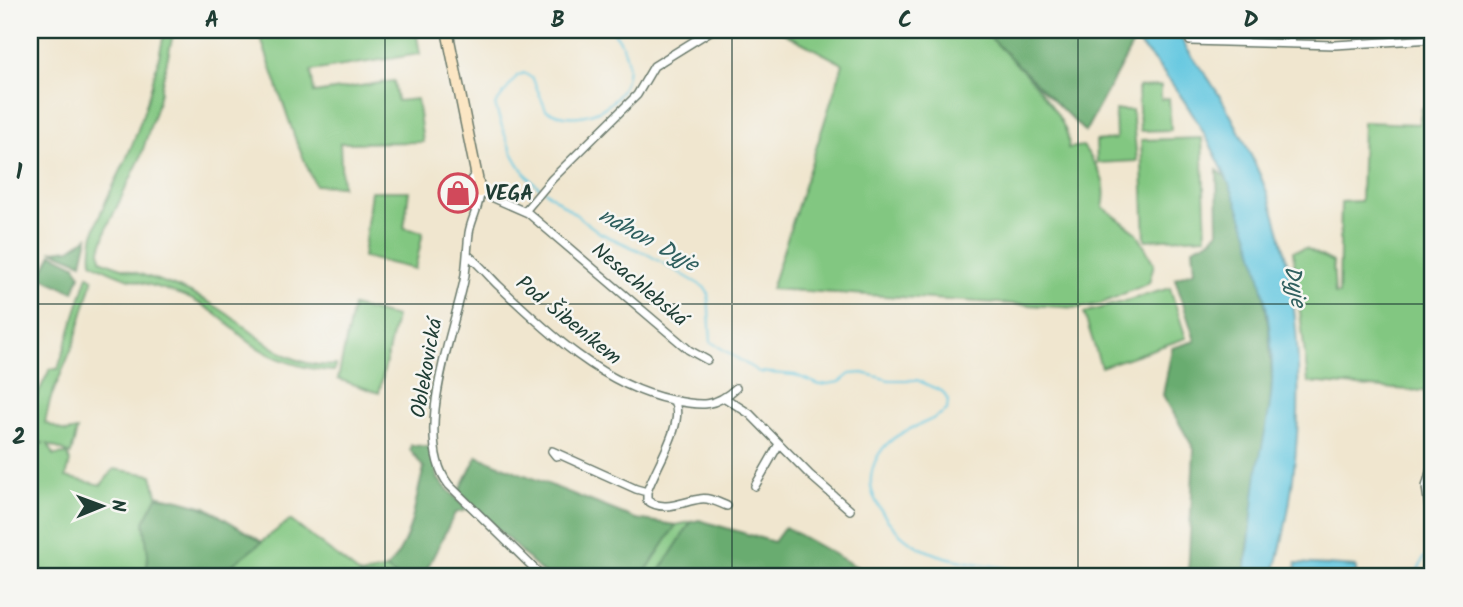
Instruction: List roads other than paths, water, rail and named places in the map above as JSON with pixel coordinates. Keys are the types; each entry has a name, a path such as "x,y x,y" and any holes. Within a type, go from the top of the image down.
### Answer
{"street":[{"name":"Oblekovická","path":"447,30 480,191 469,232 468,255 437,399 434,422 438,460 449,485 543,577"},
{"path":"525,211 546,186 637,95 654,66 712,30"},
{"path":"1289,30 1291,43"},
{"path":"1190,41 1335,45 1433,39"},
{"name":"Oblekovická","path":"476,174 465,195 470,206 476,209"},
{"name":"Nesachlebská","path":"480,191 525,211 689,350 707,360"},
{"name":"Pod Šibeníkem","path":"468,255 540,322 623,386 674,401 705,404 725,398"},
{"path":"736,388 725,398 750,414 850,510"},
{"path":"674,401 678,408 678,423 647,492 647,500 652,504 687,504 700,499 727,506"},
{"path":"755,486 779,443"},
{"path":"560,455 647,492"},
{"path":"1433,461 1426,487 1433,531"}],"water":[{"path":"1124,30 1178,30 1184,44 1235,123 1273,210 1286,260 1294,313 1298,423 1285,529 1273,577 1244,577 1272,383 1270,337 1263,289 1250,240 1211,145 1185,102 1156,63"},
{"path":"1296,563 1356,567 1356,577 1295,577"}],"waterway":[{"name":"náhon Dyje","path":"540,188 517,161 495,105 517,76 524,73 533,79 546,110 565,116 584,116 601,110 615,99 624,85 628,68 624,50 612,30"},
{"path":"1178,36 1185,30"},
{"name":"náhon Dyje","path":"545,191 600,233 647,254 704,287 708,293 711,342 759,372 795,375 820,385 840,382 850,374 863,373 889,380 917,380 943,392 948,400 947,410 894,438 878,455 871,476 874,497 894,528 920,548 951,559 1010,569 1032,577"},
{"path":"1415,577 1423,559 1433,547"}],"place":[{"name":"VEGA","path":"458,193"}],"water label":[{"name":"Dyje","path":"1296,286"}]}
